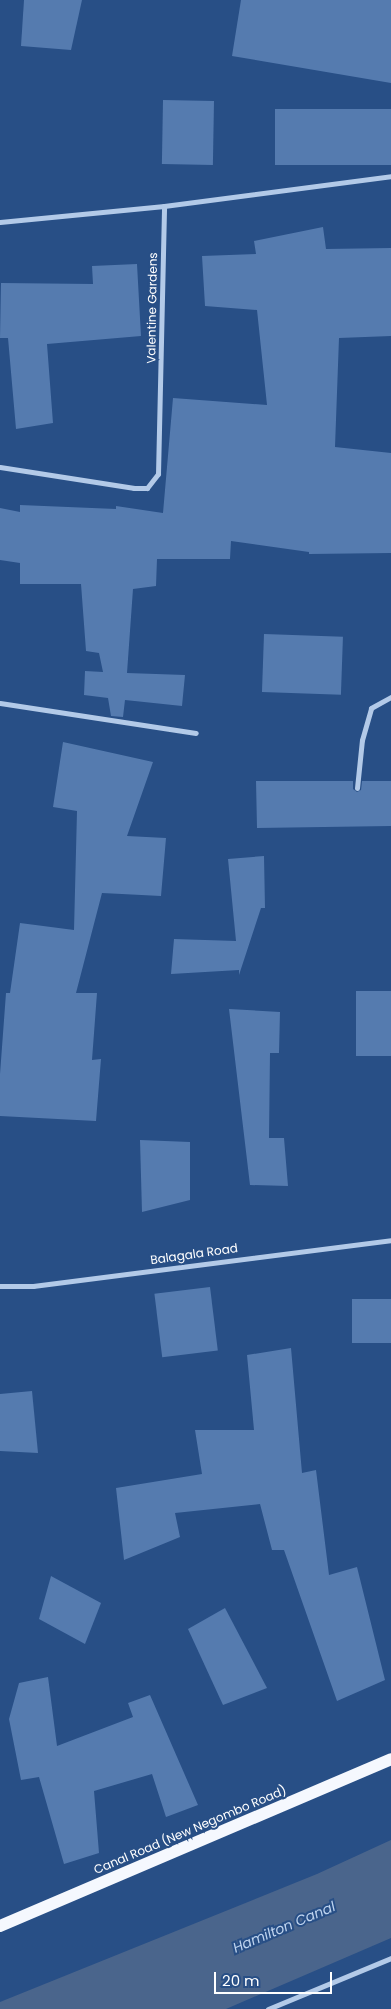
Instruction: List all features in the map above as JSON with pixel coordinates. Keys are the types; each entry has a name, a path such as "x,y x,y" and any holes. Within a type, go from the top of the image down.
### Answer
{"main road":[{"name":"Canal Road (New Negombo Road)","path":"0,1926 391,1759"}],"street":[{"path":"0,222 164,206 391,176"},
{"name":"Valentine Gardens","path":"0,467 134,488 147,488 158,474 164,206"},
{"path":"357,788 362,740 371,708 391,697"},
{"path":"0,703 196,733"},
{"name":"Balagala Road","path":"0,1286 33,1286 391,1240"},
{"path":"268,2009 391,1958"}],"water":[{"name":"Hamilton Canal","path":"391,1840 391,1938 226,2009 0,2009 0,2002 317,1874"}],"building":[{"path":"24,0 82,0 71,50 21,46"},
{"path":"241,0 391,0 391,83 232,56"},
{"path":"163,100 214,101 213,165 162,164"},
{"path":"275,109 391,109 391,165 275,165"},
{"path":"323,227 326,249 391,248 391,336 339,338 335,447 391,453 391,553 309,554 309,552 231,541 230,559 157,559 156,586 133,589 127,673 185,675 182,706 125,700 123,717 111,716 108,698 84,695 85,671 103,672 99,653 86,651 81,584 20,584 20,563 0,560 0,508 20,512 20,505 116,509 116,506 163,513 173,398 267,405 257,310 205,306 202,256 256,254 254,241"},
{"path":"137,264 141,336 47,344 53,423 16,429 8,338 0,338 1,283 93,284 92,266"},
{"path":"264,634 343,637 341,695 262,692"},
{"path":"63,742 153,762 127,836 166,838 161,896 102,893 76,993 97,993 92,1060 101,1059 96,1121 0,1116 0,1074 6,993 10,993 20,923 74,930 77,811 53,807"},
{"path":"256,781 353,781 353,789 357,792 361,790 362,781 391,781 391,826 257,828"},
{"path":"264,856 265,908 261,908 239,975 239,970 171,974 174,939 236,941 228,859"},
{"path":"356,991 391,991 391,1056 356,1056"},
{"path":"229,1009 280,1012 279,1053 270,1053 269,1138 284,1138 288,1186 250,1185"},
{"path":"140,1140 190,1142 190,1200 142,1212"},
{"path":"210,1287 218,1351 162,1357 154,1294"},
{"path":"352,1299 391,1299 391,1343 352,1343"},
{"path":"291,1348 302,1473 316,1470 329,1575 357,1567 385,1680 337,1701 284,1550 272,1550 260,1504 175,1513 180,1537 124,1560 116,1488 202,1474 195,1430 254,1430 247,1355"},
{"path":"32,1391 38,1453 0,1451 0,1394"},
{"path":"51,1576 101,1603 85,1644 39,1619"},
{"path":"225,1608 267,1688 223,1705 188,1629"},
{"path":"48,1677 57,1746 133,1717 128,1703 150,1695 198,1805 166,1817 152,1774 94,1791 99,1853 64,1864 39,1777 21,1780 9,1719 19,1683"}]}
